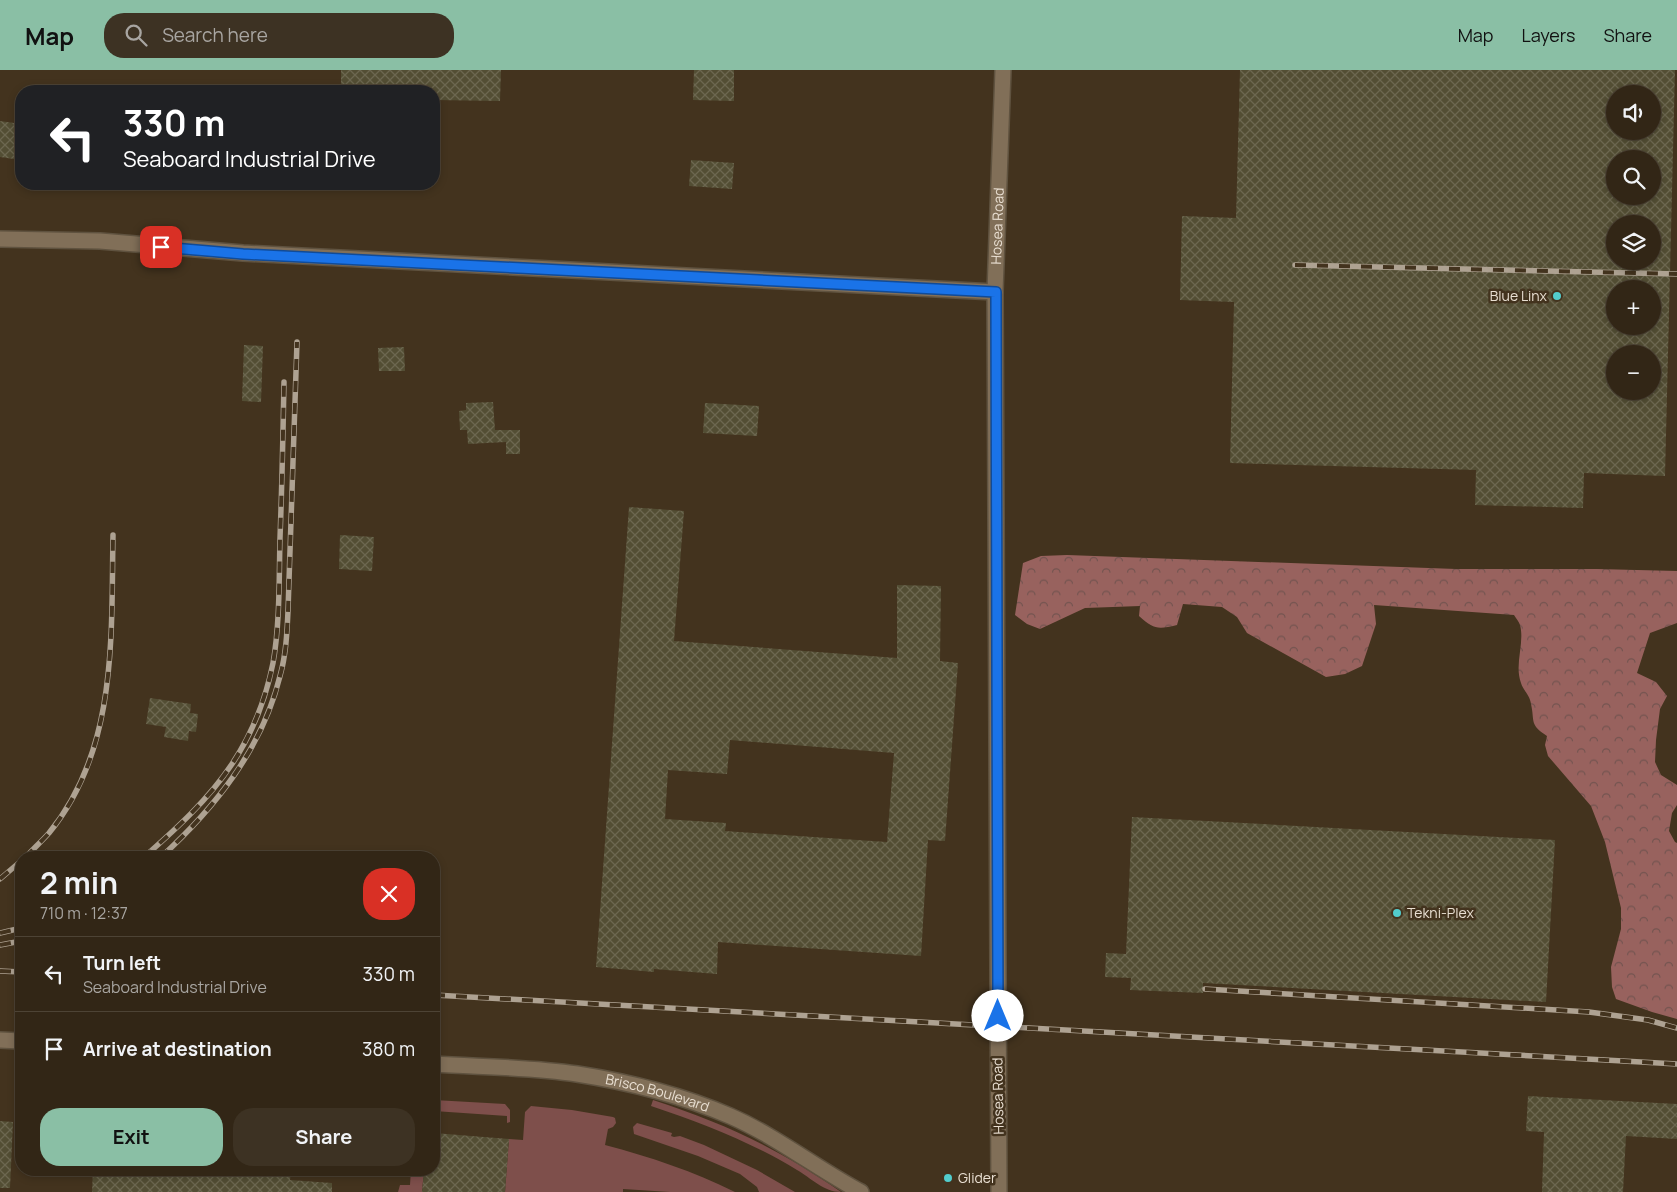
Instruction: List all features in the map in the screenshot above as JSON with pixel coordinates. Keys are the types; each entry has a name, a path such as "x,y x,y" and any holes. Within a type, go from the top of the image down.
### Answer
{"street":[{"name":"Hosea Road","path":"999,1192 996,292 1003,70"},
{"path":"0,238 100,241 243,254 996,292"},
{"path":"0,1040 15,1041"},
{"name":"Brisco Boulevard","path":"440,1064 575,1074 620,1081 660,1091 730,1116 770,1136 861,1192"}],"shaded area":[{"path":"440,1100 505,1104 510,1110 510,1122 507,1123 507,1116 440,1111"},
{"path":"653,1100 704,1118 750,1138 841,1192 823,1187 780,1160 744,1142 689,1119 651,1106"},
{"path":"531,1106 613,1117 616,1123 608,1129 605,1145 671,1165 735,1192 670,1192 623,1189 623,1192 505,1192 509,1139 523,1140 525,1112"},
{"path":"637,1123 672,1133 671,1136 674,1137 680,1136 704,1145 757,1170 795,1192 759,1192 757,1187 740,1174 698,1156 634,1134 633,1127"},
{"path":"411,1176 423,1176 422,1192 398,1192 400,1185 410,1185"}],"green space":[{"path":"1067,555 1456,569 1677,571 1677,623 1650,633 1637,673 1656,682 1667,696 1660,709 1655,762 1661,775 1677,785 1677,805 1672,813 1669,831 1677,843 1677,1019 1616,999 1612,987 1611,967 1621,929 1621,908 1605,842 1591,806 1548,756 1545,745 1547,736 1535,725 1530,701 1519,676 1521,632 1520,624 1514,615 1374,605 1376,624 1362,666 1345,674 1326,677 1247,633 1237,617 1222,607 1183,604 1177,625 1165,628 1148,624 1139,616 1140,606 1085,608 1040,629 1027,624 1015,615 1023,563 1041,556"}],"building":[{"path":"341,70 501,70 500,101 440,100 440,85 341,85"},
{"path":"694,70 734,70 734,101 693,100"},
{"path":"1240,70 1675,70 1665,476 1584,473 1583,508 1475,505 1476,470 1230,463 1234,302 1180,300 1182,216 1236,218"},
{"path":"0,121 15,123 15,159 0,157"},
{"path":"691,160 734,163 732,189 689,186"},
{"path":"244,345 263,346 261,402 242,401"},
{"path":"404,347 405,371 379,371 378,348"},
{"path":"493,402 495,430 520,430 520,454 506,454 506,442 468,444 467,430 460,430 459,411 466,410 466,403"},
{"path":"705,403 759,406 757,436 703,433"},
{"path":"629,507 684,511 674,641 897,658 897,585 941,586 940,661 958,663 945,841 928,840 921,956 718,942 717,974 654,969 654,972 596,967","holes":["730,740 894,753 887,842 725,831 726,823 665,819 668,770 727,774"]},
{"path":"340,535 374,537 372,571 339,569"},
{"path":"150,698 191,704 190,713 198,714 196,732 189,731 188,741 164,737 166,727 146,724"},
{"name":"Tekni-Plex","path":"1132,817 1555,840 1546,1002 1203,983 1203,993 1130,990 1131,978 1105,977 1106,953 1126,954"},
{"path":"1528,1096 1677,1104 1677,1139 1626,1136 1623,1192 1542,1192 1544,1132 1526,1131"},
{"path":"0,1121 13,1122 10,1188 0,1188"},
{"path":"440,1133 509,1139 505,1192 422,1192 423,1176 440,1176"},
{"path":"93,1176 290,1176 290,1180 332,1183 332,1192 92,1192"}],"railway":[{"path":"1295,265 1677,274"},
{"path":"167,851 199,819 234,776 261,728 272,703 280,676 285,652 288,619 297,342"},
{"path":"151,851 191,814 223,777 246,740 266,689 273,663 278,617 284,382"},
{"path":"32,851 49,833 71,800 88,765 99,728 110,652 113,535"},
{"path":"0,879 15,866"},
{"path":"0,933 15,929"},
{"path":"0,945 15,942"},
{"path":"0,971 15,972"},
{"path":"1205,989 1589,1012 1648,1020 1677,1028"},
{"path":"440,995 1677,1064"}],"place":[{"name":"Blue Linx","path":"1557,296"},
{"name":"Tekni-Plex","path":"1397,913"},
{"name":"Glider","path":"948,1178"}],"route":[{"path":"161,247 243,254 996,292 998,1016"}]}
